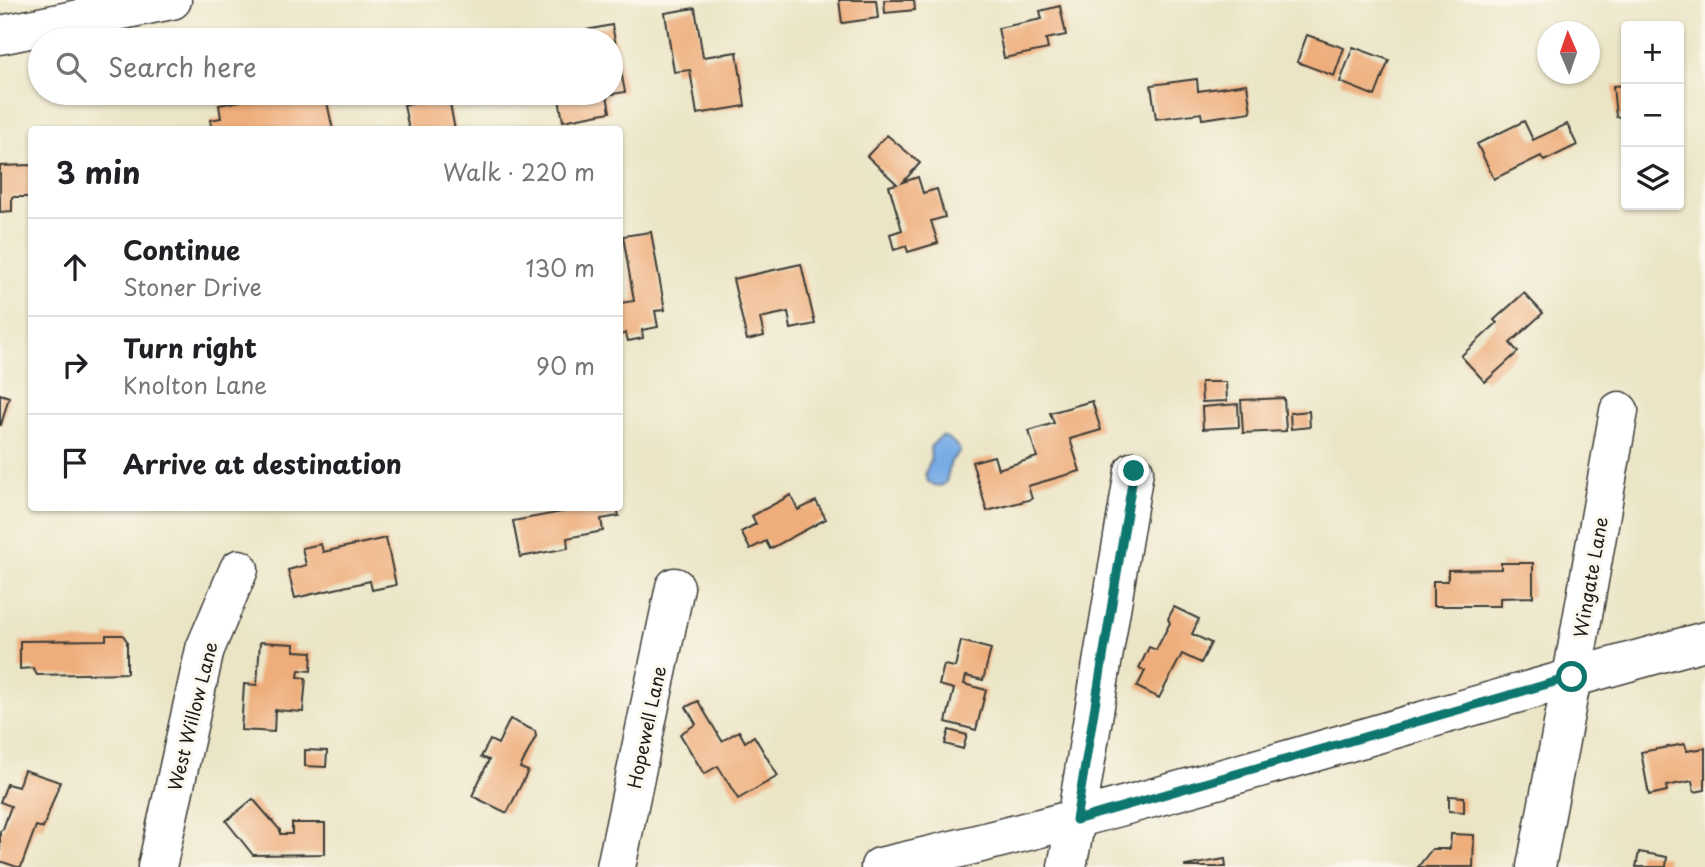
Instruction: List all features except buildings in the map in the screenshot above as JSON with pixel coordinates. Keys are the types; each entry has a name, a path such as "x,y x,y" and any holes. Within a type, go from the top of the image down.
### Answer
{"street":[{"path":"34,28 172,0"},
{"path":"0,35 28,29"},
{"name":"Wingate Lane","path":"1536,867 1619,411"},
{"path":"1067,867 1134,471"},
{"name":"West Willow Lane","path":"157,867 205,649 239,569"},
{"name":"Hopewell Lane","path":"616,867 676,587"},
{"path":"880,867 1076,820 1705,641"}],"water":[{"path":"941,436 952,441 960,451 951,461 946,482 939,486 927,481 925,473 931,460 930,447"}],"route":[{"path":"1134,471 1076,820 1572,677"}]}
